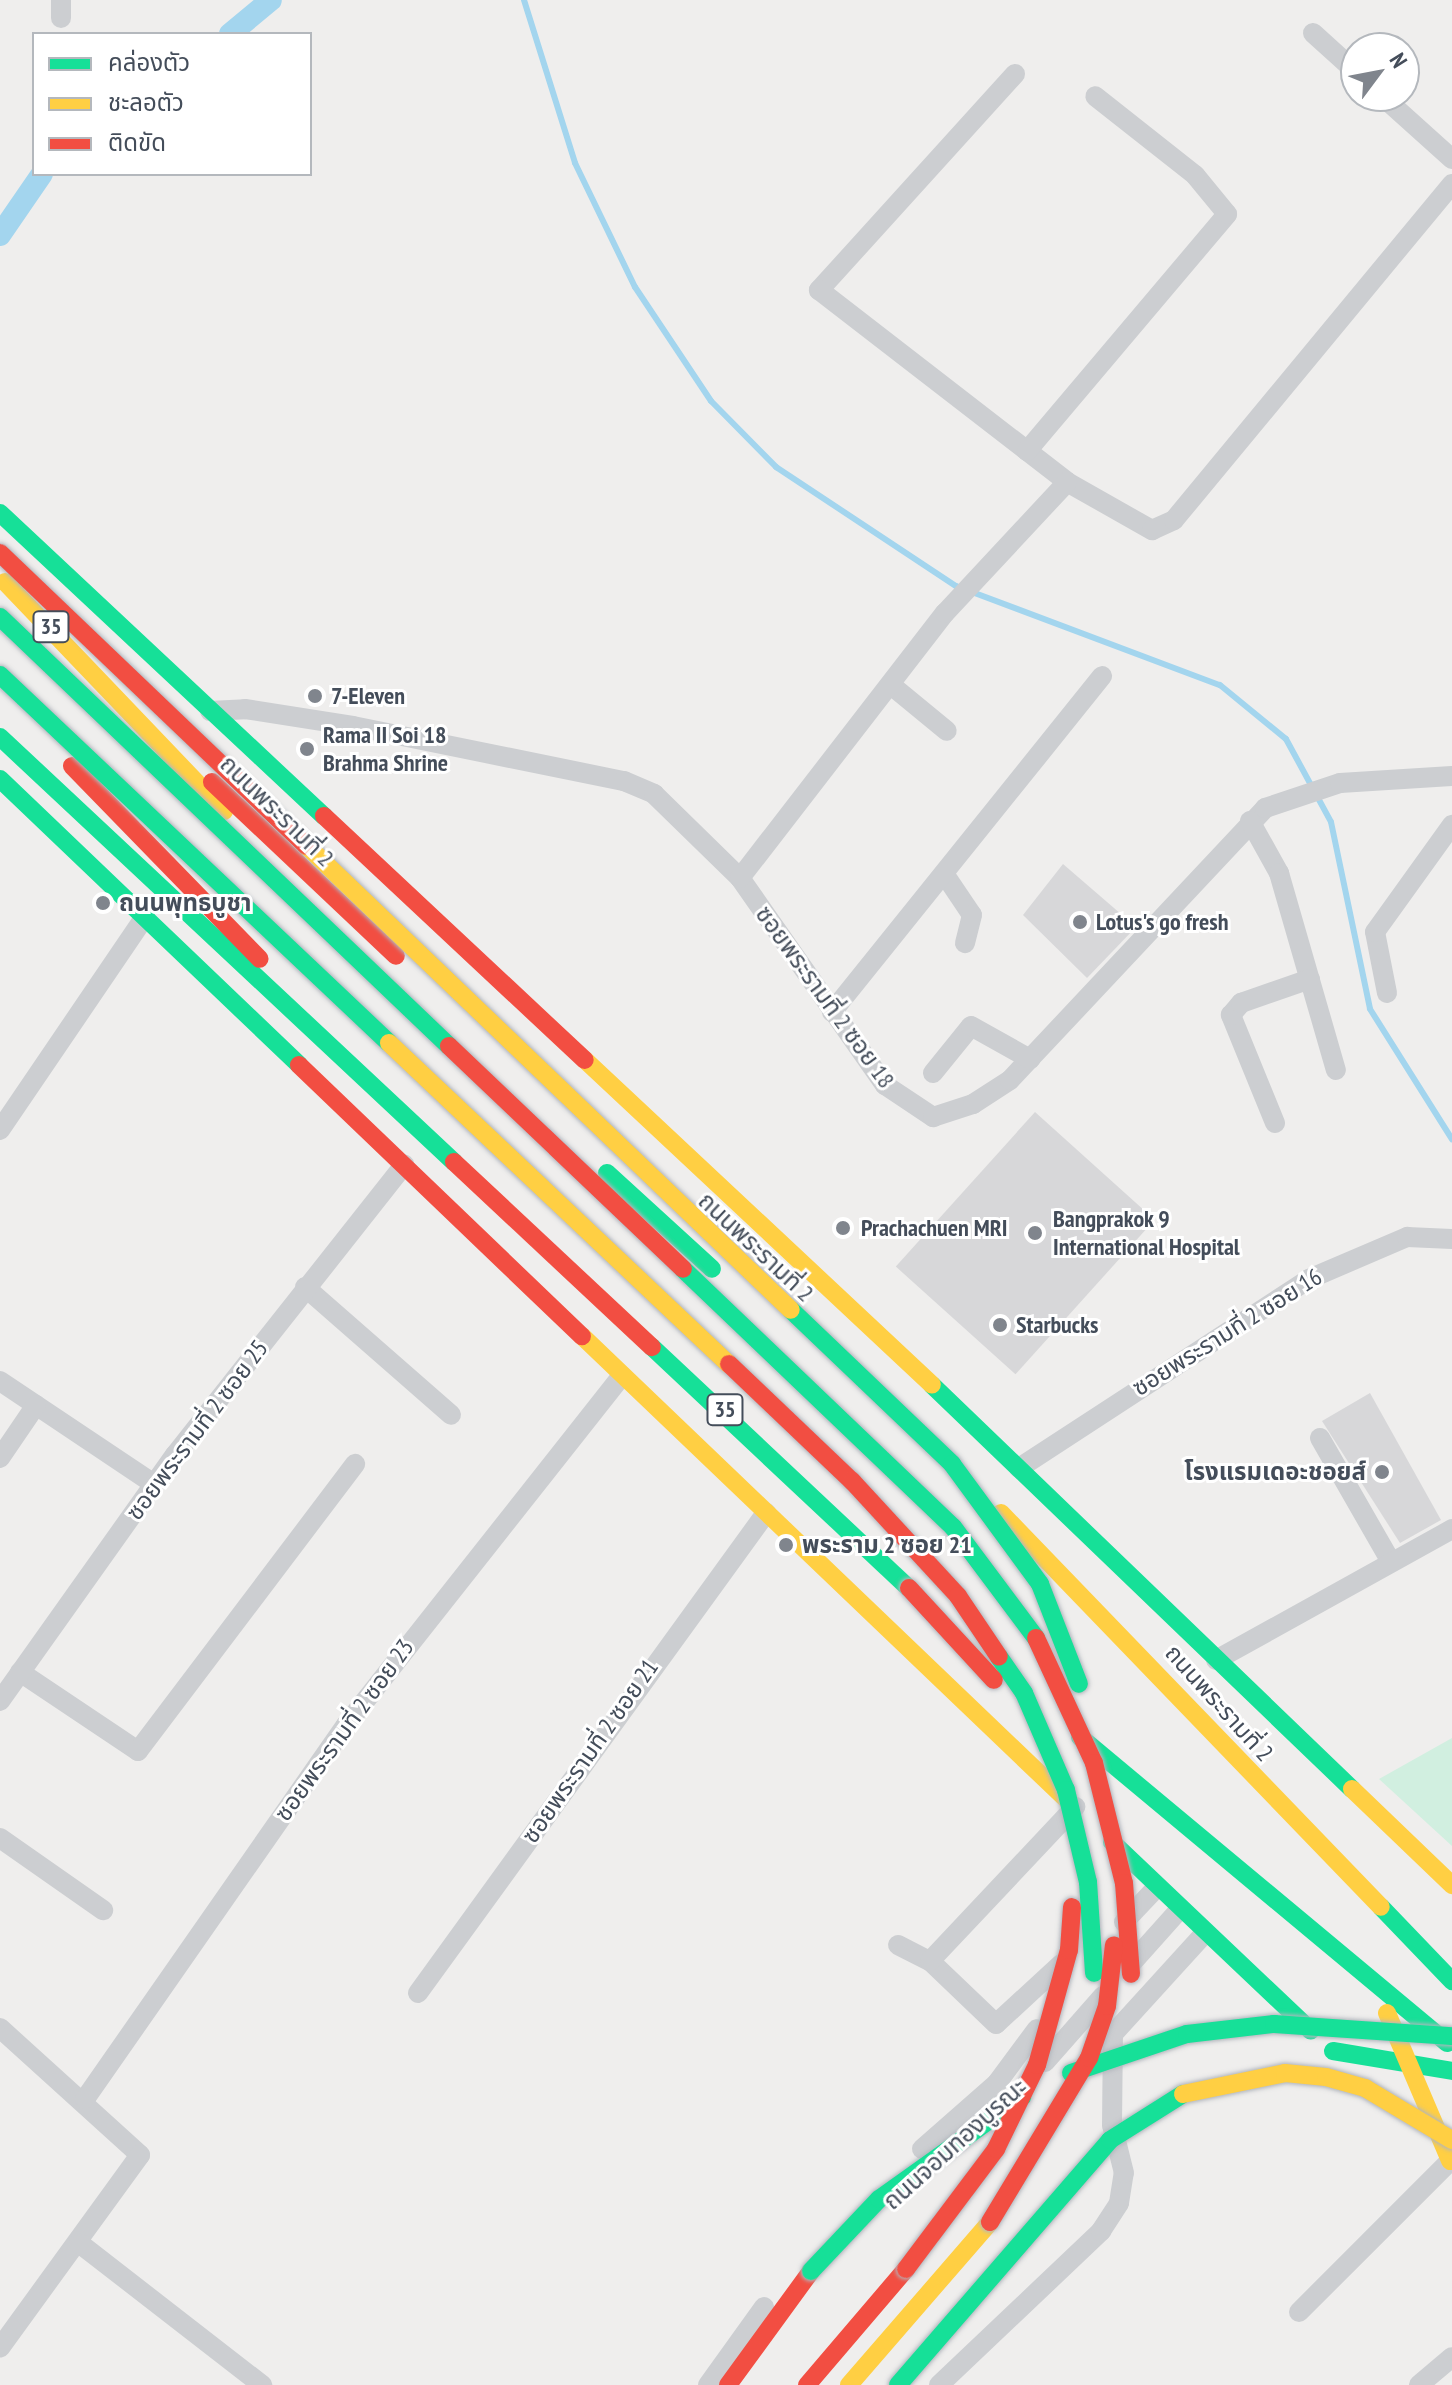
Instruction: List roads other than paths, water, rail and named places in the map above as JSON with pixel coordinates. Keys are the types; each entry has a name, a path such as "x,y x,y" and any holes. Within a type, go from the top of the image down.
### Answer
{"main road":[{"name":"ถนนพระรามที่ 2","path":"0,513 1019,1468 1452,1885"},
{"path":"0,553 980,1496 1040,1584 1062,1633 1107,1804 1124,1883 1131,1974"},
{"name":"ถนนพระรามที่ 2","path":"0,577 102,677 1034,1544 1452,1981"},
{"path":"0,617 923,1494 1035,1637 1075,1716 1107,1804"},
{"path":"0,675 912,1543 975,1618 1024,1693 1052,1751 1083,1855 1094,1973"},
{"path":"102,677 323,920 712,1269 922,1469 1007,1560 1085,1691 1105,1749 1120,1858 1107,2006 1089,2058 990,2222 849,2385"},
{"name":"35","path":"0,694 393,1090 904,1581 1452,2048"},
{"path":"37,729 667,1316 883,1522 977,1626 1049,1751 1070,1838 1069,1950 1028,2086 963,2196 807,2385"},
{"path":"0,737 944,1624 1023,1723 1083,1855"},
{"name":"35","path":"0,779 1205,1933 1451,2154"},
{"path":"1370,1978 1451,2154"},
{"path":"728,2385 811,2271 879,2199 1030,2091 1187,2034 1288,2024 1452,2036"},
{"path":"1333,2051 1452,2071"},
{"path":"898,2385 1110,2140 1196,2086 1285,2073 1326,2077 1365,2088 1451,2154"}],"street":[{"path":"1313,33 1340,57"},
{"path":"1015,74 819,290 1067,482 1152,530 1164,528 1452,184"},
{"path":"1027,451 1227,214 1195,175 1095,96"},
{"path":"1400,112 1452,159"},
{"path":"740,878 971,581 1067,482"},
{"path":"832,1012 1102,676"},
{"path":"891,685 947,731"},
{"name":"ซอยพระรามที่ 2 ซอย 18","path":"210,711 245,709 353,726 624,781 679,813 740,878 885,1085 933,1117 973,1104 1030,1059 1250,821 1285,797 1340,783 1452,776"},
{"path":"1250,821 1279,873 1336,1070"},
{"path":"1387,993 1375,932 1452,825"},
{"path":"945,875 972,915 965,943"},
{"path":"0,1130 145,917"},
{"path":"1275,1123 1231,1015 1241,1003 1310,979"},
{"path":"933,1073 971,1026 1030,1059"},
{"name":"ซอยพระรามที่ 2 ซอย 25","path":"0,1701 154,1484 305,1287 404,1165"},
{"name":"ซอยพระรามที่ 2 ซอย 16","path":"1019,1468 1309,1279 1407,1237 1452,1239"},
{"path":"305,1287 451,1415"},
{"name":"ซอยพระรามที่ 2 ซอย 23","path":"85,2099 346,1725 622,1376"},
{"path":"0,1381 154,1484"},
{"path":"0,1458 36,1405"},
{"path":"1320,1438 1391,1562"},
{"path":"20,1672 138,1751 355,1464"},
{"name":"ซอยพระรามที่ 2 ซอย 21","path":"418,1993 766,1513"},
{"path":"1216,1660 1452,1529"},
{"path":"930,1961 1079,1811"},
{"name":"ถนนจอมทองบูรณะ","path":"708,2385 791,2274 856,2206 997,2083 1067,1988 1078,1953 1079,1811"},
{"path":"0,1838 103,1910"},
{"path":"898,1945 930,1961 996,2024 1078,1953 1110,1934 1157,1887"},
{"name":"ถนนจอมทองบูรณะ","path":"740,2385 848,2241 1018,2093 1180,1909"},
{"path":"939,2385 1101,2231 1119,2203 1124,2173 1112,2125 1113,2034 1205,1933"},
{"path":"0,2028 85,2099 140,2155 0,2348"},
{"path":"1299,2312 1451,2154"},
{"path":"79,2243 262,2385"},
{"path":"1419,2385 1452,2357"}],"waterway":[{"path":"232,32 271,0"},
{"path":"524,0 575,163 635,287 711,401 776,467 956,586 1220,685 1286,739 1331,822 1370,1009 1452,1139"},
{"path":"0,235 41,176"}],"place":[{"name":"7-Eleven","path":"315,696"},
{"name":"Rama II Soi 18 Brahma Shrine","path":"307,749"},
{"name":"ถนนพุทธบูชา","path":"103,903"},
{"name":"Lotus's go fresh","path":"1080,922"},
{"name":"Prachachuen MRI","path":"843,1228"},
{"name":"Bangprakok 9 International Hospital","path":"1035,1233"},
{"name":"Starbucks","path":"1000,1325"},
{"name":"โรงแรมเดอะชอยส์","path":"1382,1472"},
{"name":"พระราม 2 ซอย 21","path":"786,1545"}]}
